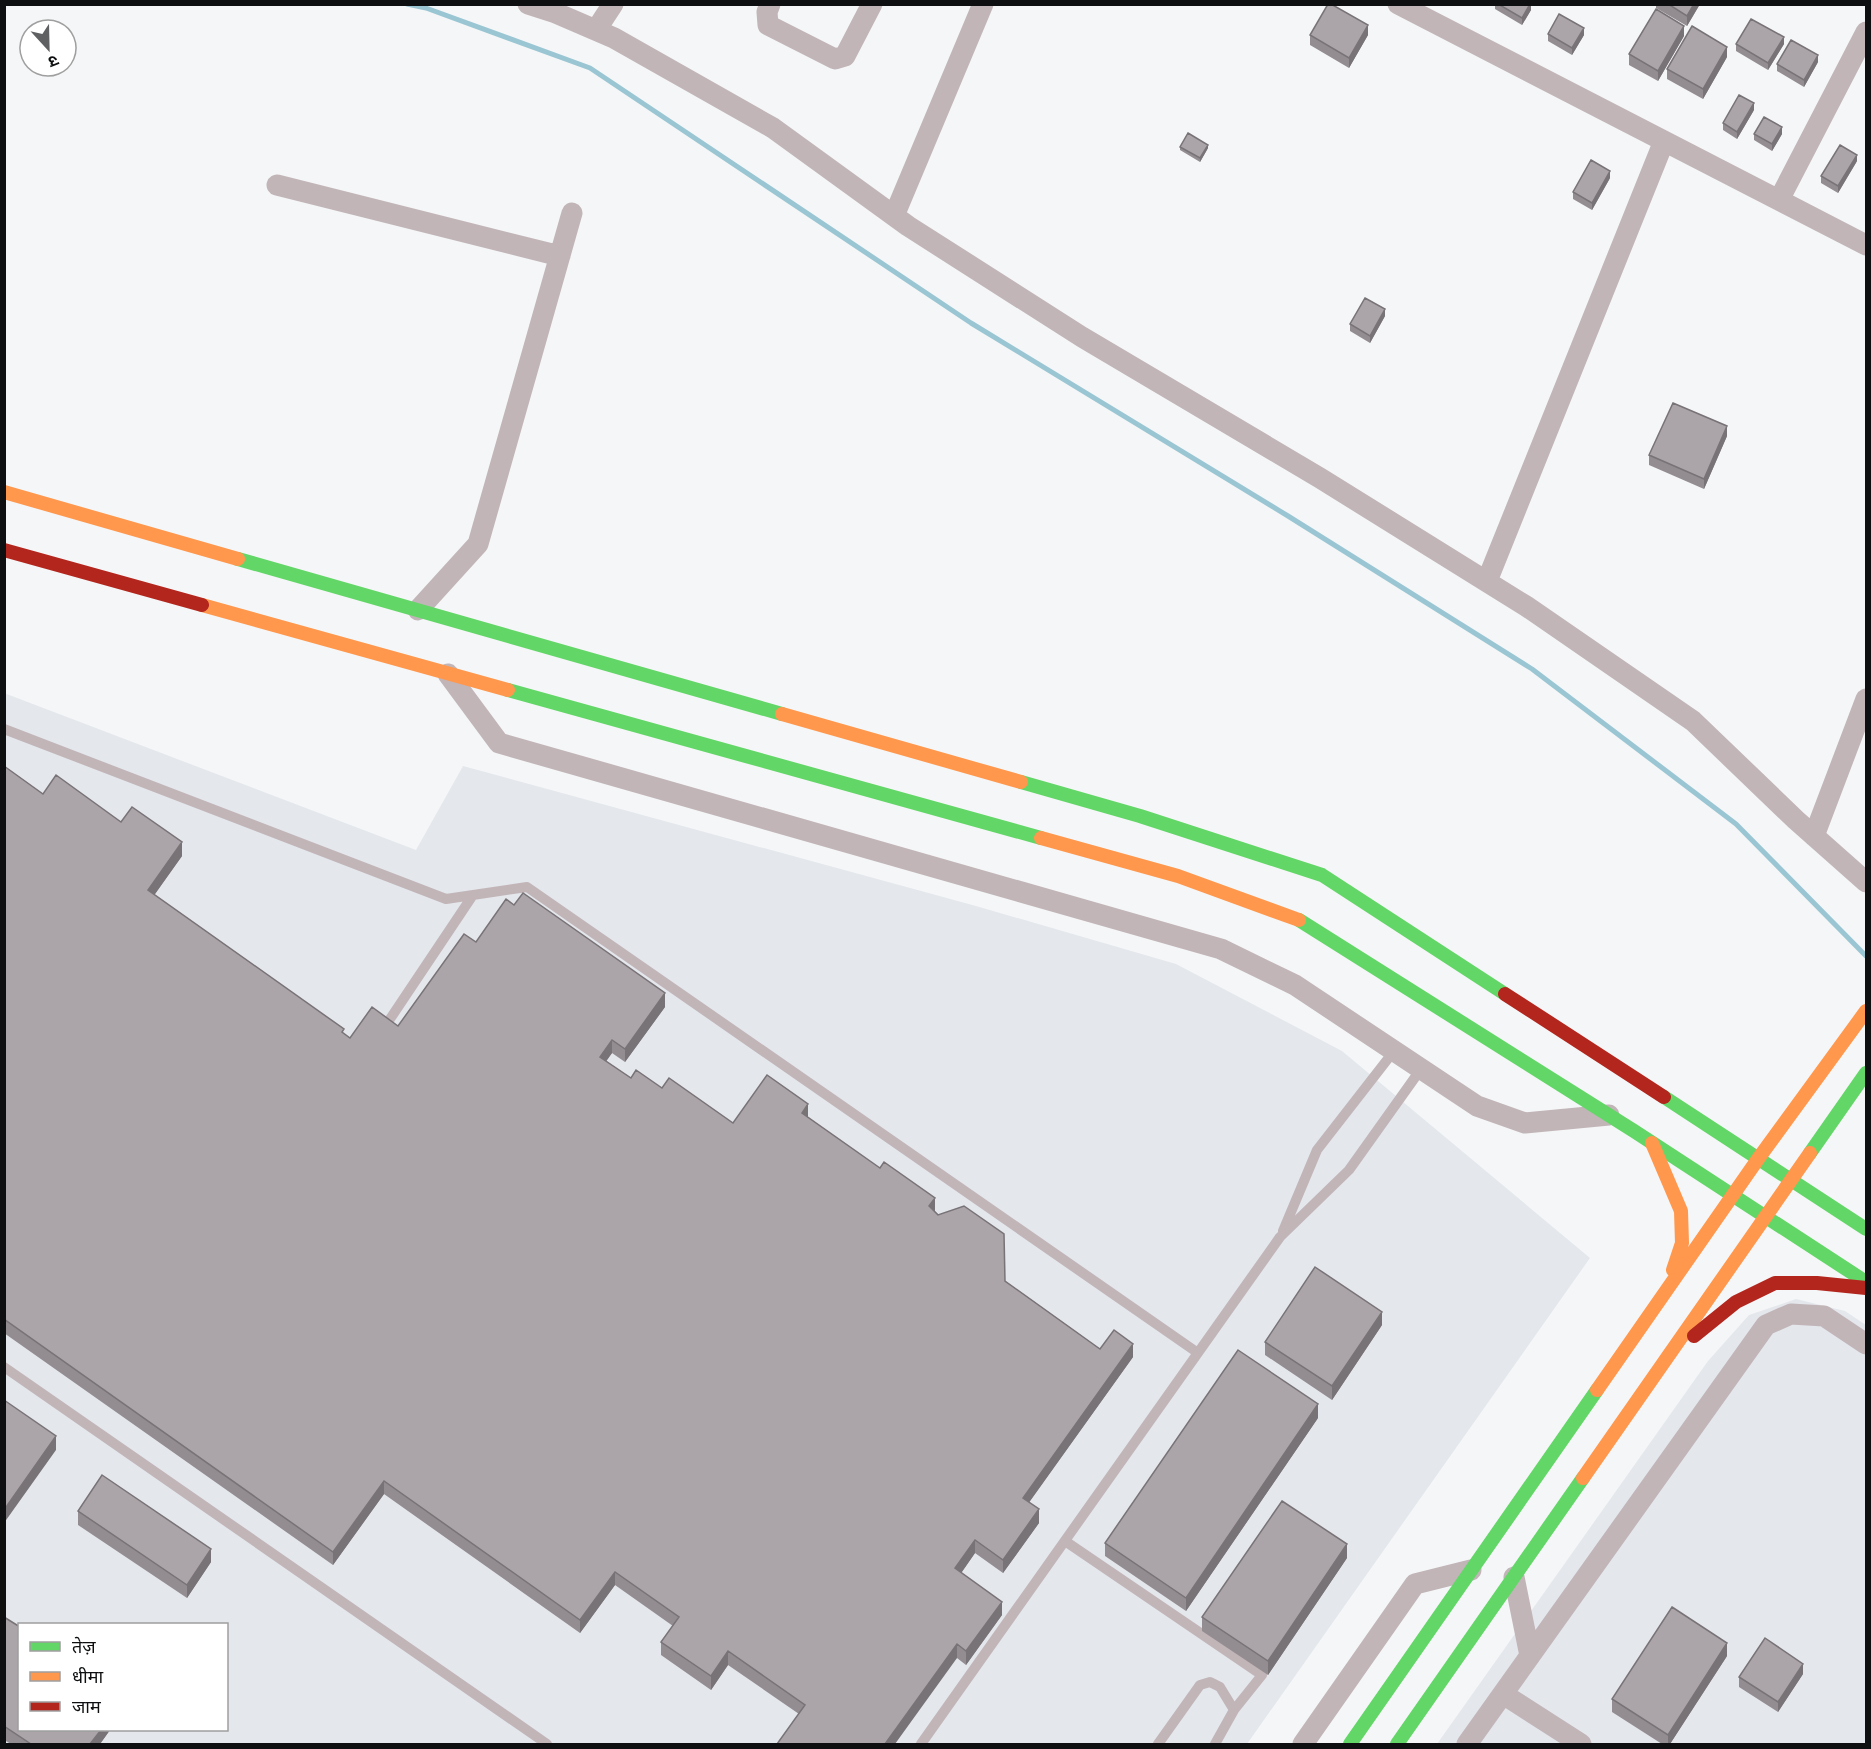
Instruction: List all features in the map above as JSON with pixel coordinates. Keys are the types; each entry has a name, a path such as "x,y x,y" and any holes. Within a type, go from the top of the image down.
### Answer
{"main road":[{"path":"4,492 1140,816 1322,875 1866,1229"},
{"path":"4,550 1178,876 1294,917 1609,1115 1866,1282"},
{"path":"1350,1744 1758,1159 1864,1015"},
{"path":"1397,1744 1866,1073"},
{"path":"1652,1143 1681,1210 1682,1243 1665,1292"},
{"path":"1667,1357 1736,1302 1774,1283 1817,1282 1866,1288"}],"street":[{"path":"528,4 556,13 614,38 773,128 894,216 1082,337 1320,478 1526,606 1693,722 1866,882"},
{"path":"596,30 613,4"},
{"path":"770,4 767,12 768,24 835,59 845,56 872,4"},
{"path":"894,216 983,4"},
{"path":"1405,6 1866,245"},
{"path":"1779,200 1866,32"},
{"path":"1487,581 1664,141"},
{"path":"277,185 560,256"},
{"path":"418,610 478,544 572,213"},
{"path":"448,674 499,743 1221,949 1295,985 1477,1106 1525,1123 1609,1115"},
{"path":"1814,836 1866,699"},
{"path":"1467,1744 1766,1325 1791,1314 1824,1316 1866,1344"},
{"path":"1303,1744 1415,1584 1471,1570"},
{"path":"1514,1577 1530,1656"},
{"path":"1503,1694 1581,1744"}],"lane":[{"path":"4,729 446,899 527,887 1198,1353"},
{"path":"390,1019 473,895"},
{"path":"1280,1237 1317,1150 1394,1051"},
{"path":"921,1744 1280,1237 1349,1170 1421,1068"},
{"path":"4,1366 547,1744"},
{"path":"1065,1541 1262,1675 1233,1710 1215,1744"},
{"path":"1158,1744 1200,1685 1210,1682 1220,1688 1233,1710"}],"shaded area":[{"path":"4,693 416,850 463,766 976,906 1176,964 1342,1051 1590,1258 1247,1744 5,1744"},
{"path":"1796,1299 1845,1311 1866,1325 1866,1744 1437,1744 1708,1361 1749,1315"}],"building":[{"path":"1328,4 1368,25 1349,58 1310,35"},
{"path":"1498,4 1530,4 1522,18"},
{"path":"1668,4 1694,4 1687,16"},
{"path":"1656,9 1684,26 1658,71 1629,54"},
{"path":"1559,14 1584,28 1572,48 1548,34"},
{"path":"1751,19 1784,37 1768,63 1736,44"},
{"path":"1692,26 1727,47 1703,89 1667,69"},
{"path":"1791,40 1818,55 1804,80 1777,64"},
{"path":"1739,95 1754,103 1737,132 1723,123"},
{"path":"1764,117 1782,127 1772,144 1754,134"},
{"path":"1188,133 1208,145 1200,158 1180,147"},
{"path":"1840,145 1857,155 1838,186 1821,176"},
{"path":"1591,160 1610,171 1592,203 1573,192"},
{"path":"1365,298 1385,309 1370,336 1350,324"},
{"path":"1673,403 1727,426 1704,479 1649,455"},
{"path":"4,766 43,794 56,775 121,822 132,807 182,842 148,890 344,1029 342,1032 350,1038 372,1007 398,1026 464,934 476,942 506,899 514,905 523,893 665,993 625,1049 612,1040 600,1057 631,1078 636,1070 662,1088 669,1078 733,1123 767,1075 808,1104 802,1113 880,1168 884,1162 935,1198 929,1206 938,1215 964,1206 1004,1234 1005,1281 1100,1349 1114,1330 1133,1344 1023,1498 1039,1509 1003,1560 975,1540 955,1568 1002,1602 966,1651 957,1644 885,1744 777,1744 805,1705 728,1651 711,1676 661,1642 679,1617 615,1572 580,1620 384,1481 333,1552 4,1319"},
{"path":"1315,1267 1382,1312 1332,1386 1265,1342"},
{"path":"1238,1350 1318,1404 1186,1598 1105,1543"},
{"path":"4,1400 56,1436 4,1510"},
{"path":"102,1475 211,1549 187,1585 78,1511"},
{"path":"1282,1501 1347,1544 1268,1661 1202,1617"},
{"path":"1672,1607 1727,1643 1668,1735 1612,1699"},
{"path":"4,1617 18,1626 18,1731 100,1731 90,1744 31,1744 4,1726"},
{"path":"1765,1638 1803,1664 1778,1702 1739,1677"}],"waterway":[{"path":"407,4 426,8 590,68 971,323 1288,516 1532,669 1736,824 1866,956"}],"traffic: fast":[{"path":"238,559 782,714"},
{"path":"508,690 1041,838"},
{"path":"1021,782 1140,816 1322,875 1505,994"},
{"path":"1299,920 1634,1131 1866,1282"},
{"path":"1810,1153 1866,1073"},
{"path":"1664,1097 1866,1229"},
{"path":"1350,1744 1597,1390"},
{"path":"1397,1744 1583,1478"}],"traffic: slow":[{"path":"4,492 238,559"},
{"path":"202,605 508,690"},
{"path":"782,714 1021,782"},
{"path":"1041,838 1178,876 1299,920"},
{"path":"1597,1390 1758,1159 1866,1011"},
{"path":"1652,1143 1681,1211 1682,1243 1673,1270"},
{"path":"1583,1478 1810,1153"}],"traffic: jam":[{"path":"4,550 202,605"},
{"path":"1505,994 1664,1097"},
{"path":"1694,1336 1736,1302 1775,1283 1817,1283 1866,1288"}]}
